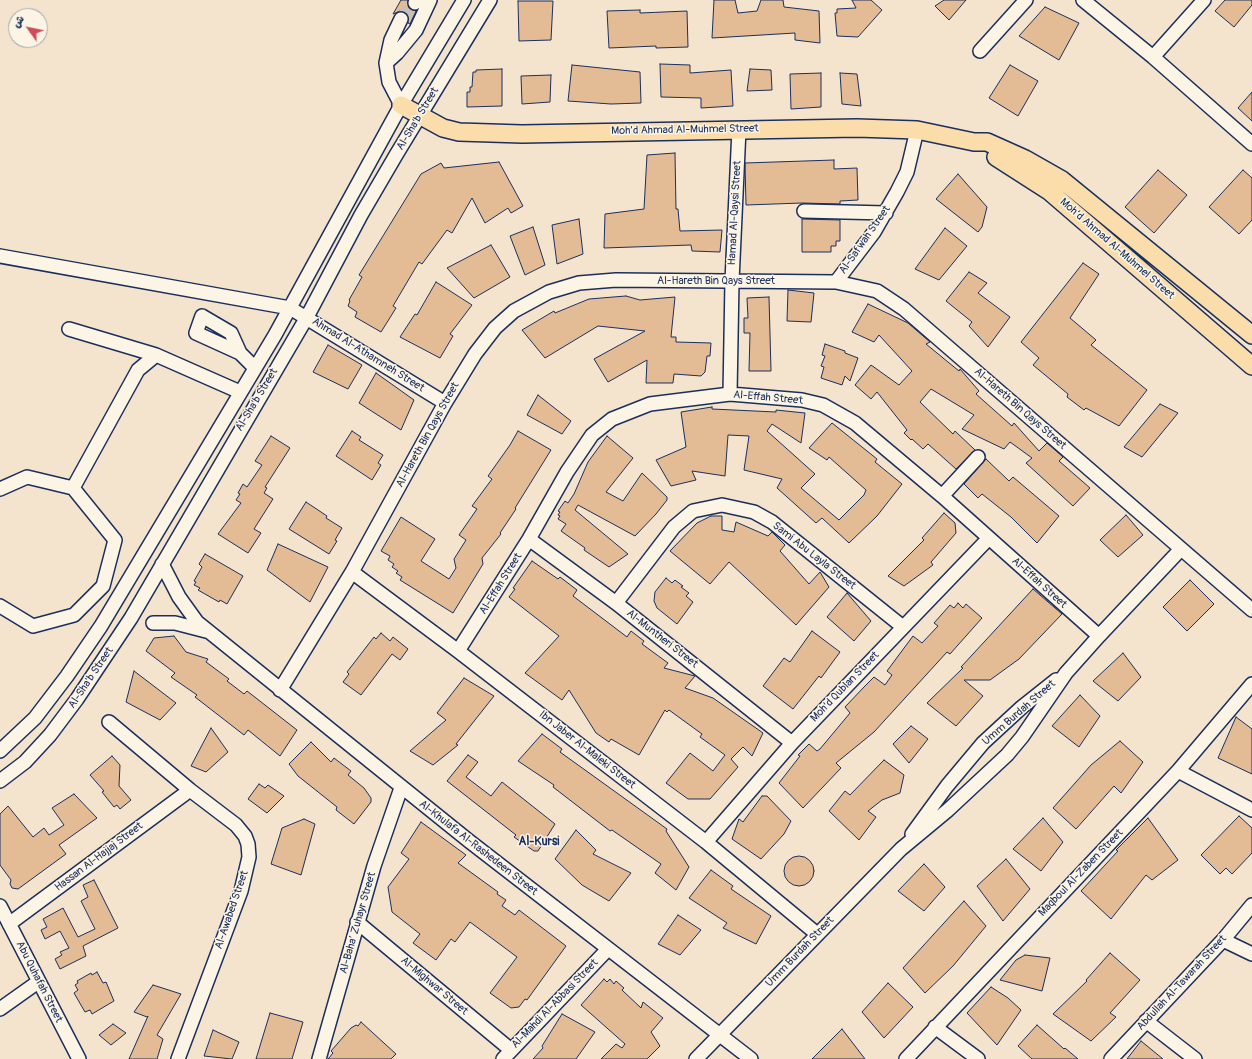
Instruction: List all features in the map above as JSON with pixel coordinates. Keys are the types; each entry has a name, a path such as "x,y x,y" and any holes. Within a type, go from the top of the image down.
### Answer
{"main road":[{"name":"Moh’d Ahmad Al-Muhmel Street","path":"401,105 443,128 459,132 486,133 858,128 917,130 974,142 1049,190 1252,366"},
{"name":"Moh’d Ahmad Al-Muhmel Street","path":"974,142 980,141 993,144 1025,159 1062,180 1252,335"}],"street":[{"path":"386,63 397,53 416,30 430,0"},
{"name":"Al-Sha'b Street","path":"1,749 35,718 67,676 101,626 290,308 401,105 464,0"},
{"name":"Al-Sha'b Street","path":"0,781 25,762 50,735 77,699 131,618 307,317 362,215 490,0"},
{"path":"980,50 1026,0"},
{"path":"1083,0 1153,58 1252,144"},
{"path":"1153,58 1204,0"},
{"path":"401,19 391,40 386,63 389,82 401,105"},
{"name":"Hamad Al-Qaysi Street","path":"730,394 732,280 739,129"},
{"name":"Al-Safwah Street","path":"836,282 861,250 886,213 907,172 917,130"},
{"path":"804,211 886,213"},
{"name":"Ahmad Al-Athamneh Street","path":"0,256 290,308 307,317 445,403"},
{"name":"Al-Hareth Bin Qays Street","path":"280,690 352,572 445,403 475,354 495,328 514,311 549,292 579,283 616,280 836,282 877,291 904,309 1252,610"},
{"path":"69,329 156,355 240,392"},
{"path":"240,353 255,368"},
{"path":"73,488 138,370 156,355"},
{"name":"Al-Effah Street","path":"458,651 529,539 567,472 592,435 612,419 650,404 730,394 802,400 823,405 855,423 942,496 1099,636"},
{"path":"942,496 978,458"},
{"path":"0,489 28,477 73,488 115,540 103,586 74,615 33,626 0,606"},
{"name":"Sami Abu Layla Street","path":"616,603 674,527 693,511 722,506 754,512 772,522 903,626"},
{"name":"Moh’d Qublan Street","path":"706,842 792,743 989,538"},
{"name":"Al-Muntheri Street","path":"529,539 616,603 792,743"},
{"name":"Umm Burdah Street","path":"698,1058 901,849 948,810 1007,755 1030,727 1066,673 1182,549"},
{"name":"Al-Khulafa Al-Rashedeen Street","path":"162,564 187,611 209,632 401,788 719,1036 751,1059"},
{"name":"Ibn Jaber Al-Maleki Street","path":"352,572 458,651 706,842 817,934"},
{"name":"Al-Khulafa Al-Rashedeen Street","path":"153,624 175,622 209,632"},
{"name":"Umm Burdah Street","path":"901,849 947,786 983,743 1022,707 1066,673"},
{"name":"Maqboul Al-Zaben Street","path":"906,1059 1178,771 1252,684"},
{"name":"Al-Awabed Street","path":"109,722 190,790 236,825 245,836 249,857 241,891 178,1059"},
{"path":"1178,771 1252,810"},
{"name":"Al-Baha’ Zuhayr Street","path":"319,1059 358,922 401,788"},
{"name":"Hassan Al-Hajjaj Street","path":"9,924 190,790"},
{"name":"Abdullah Al-Tawarah Street","path":"1111,1059 1223,940 1252,905"},
{"name":"Abu Quhafah Street","path":"0,906 79,1059"},
{"name":"Al-Mighwar Street","path":"358,922 507,1055"},
{"path":"1223,940 1252,954"},
{"name":"Al-Mahdi Al-Abbasi Street","path":"507,1055 608,948"},
{"path":"0,1009 38,982"},
{"path":"1146,1021 1194,1059"},
{"path":"935,1027 978,1059"}],"building":[{"path":"401,0 408,0 409,8 416,11 410,24 408,23 408,15 405,12 400,11 393,14"},
{"path":"714,0 735,0 738,13 757,11 761,0 783,0 784,7 819,11 820,43 795,40 795,33 712,38"},
{"path":"852,0 871,0 882,10 858,37 837,36 835,13 837,13 837,9 856,8"},
{"path":"944,0 966,0 949,20 935,6"},
{"path":"1225,0 1252,0 1252,5 1234,27 1215,11"},
{"path":"518,1 553,1 551,40 519,41"},
{"path":"1045,7 1079,23 1059,60 1019,36"},
{"path":"640,10 640,13 687,11 688,47 656,48 656,46 609,48 607,11"},
{"path":"660,64 690,65 690,73 731,70 733,106 701,108 701,98 661,97"},
{"path":"572,65 640,72 641,103 611,104 568,101"},
{"path":"1010,65 1038,81 1018,116 989,98"},
{"path":"502,69 502,106 467,107 467,92 470,92 470,87 472,87 473,72 476,72 476,70"},
{"path":"750,69 771,70 772,90 747,91"},
{"path":"821,73 821,107 791,109 790,74"},
{"path":"840,73 857,74 861,106 842,104"},
{"path":"551,75 550,102 522,104 521,76"},
{"path":"1252,92 1252,121 1238,108"},
{"path":"675,153 676,209 678,209 680,231 722,230 720,252 692,251 691,245 604,248 605,214 644,209 647,155"},
{"path":"834,160 834,169 857,168 858,200 840,201 840,204 802,203 746,205 745,163"},
{"path":"499,162 523,206 511,213 508,208 485,223 472,198 452,233 447,230 422,264 419,262 393,306 396,308 381,332 355,317 357,312 348,306 349,300 362,277 359,275 421,174 441,163 444,168"},
{"path":"1158,170 1187,195 1154,233 1125,207"},
{"path":"1243,170 1252,178 1252,220 1239,234 1209,207"},
{"path":"958,174 987,207 982,227 978,232 936,199"},
{"path":"579,219 583,254 557,264 552,225"},
{"path":"802,219 840,220 840,241 836,241 836,246 831,246 831,252 802,252"},
{"path":"533,227 545,265 525,275 510,236"},
{"path":"945,228 967,246 939,280 915,269"},
{"path":"491,245 510,277 474,298 447,268"},
{"path":"1083,263 1099,274 1070,318 1096,340 1091,345 1147,390 1119,426 1086,408 1084,410 1067,397 1068,394 1033,365 1039,358 1021,342"},
{"path":"969,272 987,283 978,293 1010,317 988,347 969,326 972,322 946,301"},
{"path":"436,282 472,305 450,334 453,336 440,358 400,337 415,314 417,315"},
{"path":"788,290 814,293 811,322 787,321"},
{"path":"626,296 640,300 675,297 671,337 676,337 676,342 711,343 710,356 707,356 705,372 701,376 674,374 673,383 646,383 647,360 608,382 594,359 645,331 598,326 545,358 522,330 554,311 555,313 589,299"},
{"path":"769,297 771,371 749,371 750,333 744,333 744,318 748,318 747,298"},
{"path":"868,304 908,323 930,342 926,344 959,371 960,369 979,391 976,394 1012,426 1014,423 1039,451 1047,443 1063,457 1059,461 1090,488 1073,506 1026,463 1032,458 1010,442 1004,449 962,429 974,415 931,389 920,402 953,434 955,431 975,450 956,469 928,444 923,449 912,439 911,440 904,433 907,430 877,392 871,399 855,385 871,365 899,385 912,371 879,335 874,342 852,332"},
{"path":"825,344 845,351 845,353 858,358 850,381 845,376 842,385 821,378 824,367 821,366 825,356 822,355"},
{"path":"328,345 362,365 348,389 313,372"},
{"path":"376,373 414,400 401,430 359,403"},
{"path":"538,395 571,421 562,434 527,415"},
{"path":"1160,404 1178,413 1142,457 1124,447"},
{"path":"712,407 712,409 776,412 776,410 805,413 801,443 772,424 767,431 815,474 801,488 839,520 864,495 866,490 829,457 827,460 809,448 832,423 877,459 875,462 902,484 877,516 849,543 822,518 816,523 777,488 782,479 744,470 749,436 728,435 725,476 692,471 696,480 671,486 656,460 686,447 681,412"},
{"path":"352,431 361,437 359,440 383,455 378,463 381,465 372,480 336,456"},
{"path":"518,431 551,450 500,533 501,534 482,558 483,564 453,613 400,580 402,577 396,573 398,571 392,567 394,564 388,560 390,556 381,551 401,517 435,539 421,561 449,579 456,568 454,559 466,540 459,535 477,509 472,506 492,479 488,476"},
{"path":"271,436 290,448 265,487 267,488 264,493 273,499 254,529 261,533 248,553 218,534 241,503 236,500 240,494 238,493 243,484 247,487 262,465 255,461"},
{"path":"607,436 633,458 606,492 623,501 642,473 667,497 667,500 656,514 635,536 578,505 575,510 628,554 609,567 584,550 585,548 561,531 566,524 558,519 560,512 558,511 565,501 568,503 574,494 588,462"},
{"path":"986,459 1009,481 1013,477 1059,516 1037,543 1011,517 982,494 978,498 964,484"},
{"path":"306,502 327,516 326,518 342,528 335,540 337,541 329,554 289,529"},
{"path":"944,513 955,523 956,533 931,562 933,565 904,586 888,576 924,540 922,538"},
{"path":"1126,515 1143,535 1118,557 1100,540"},
{"path":"711,516 722,516 722,530 734,532 736,522 768,536 772,532 785,545 780,551 809,584 820,572 829,587 796,625 729,562 710,584 670,551 697,523"},
{"path":"278,544 328,567 310,602 267,570"},
{"path":"205,554 243,576 227,604 220,600 219,602 198,590 200,588 194,585 196,582 194,581 202,567 199,564"},
{"path":"532,561 558,579 560,577 577,590 573,596 627,637 631,631 644,641 642,644 668,663 664,668 695,676 685,688 713,698 763,733 752,756 743,747 731,759 738,767 710,799 688,799 666,783 690,753 713,771 725,755 700,737 702,734 669,710 667,712 665,710 639,755 611,739 609,742 596,733 569,690 562,700 525,673 559,636 509,597 515,589 513,588"},
{"path":"666,578 672,583 675,580 683,586 681,587 689,593 686,596 693,602 677,624 657,608 654,601 655,592"},
{"path":"1190,580 1214,604 1187,631 1163,607"},
{"path":"1033,589 1062,614 1019,659 990,680 964,680 983,696 956,726 927,703 963,668 961,667"},
{"path":"847,593 871,621 854,641 827,617"},
{"path":"958,603 963,608 966,604 982,618 950,654 947,652 874,732 836,763 841,768 803,808 779,783 800,756 798,755 809,744 817,751 820,749 850,713 845,707 874,677 885,685 892,675 887,671 913,636 922,643 938,626 934,623 950,605 954,608"},
{"path":"812,631 840,652 821,678 819,676 793,709 763,686 784,658 790,662"},
{"path":"381,633 390,641 393,637 408,649 400,660 392,654 361,695 343,682 349,674 347,672 374,637 376,639"},
{"path":"174,636 186,652 208,659 206,662 229,679 227,681 244,694 247,691 297,730 280,756 248,730 244,735 195,697 197,695 171,677 175,673 146,651 154,638"},
{"path":"1123,653 1141,677 1118,701 1093,681"},
{"path":"134,671 176,703 160,720 126,702"},
{"path":"464,678 494,696 456,744 458,745 433,765 410,751 446,720 437,713"},
{"path":"1080,695 1100,716 1079,747 1052,726"},
{"path":"1236,717 1252,729 1252,774 1218,758"},
{"path":"911,726 928,739 909,763 893,744"},
{"path":"211,728 228,752 206,772 191,766"},
{"path":"542,734 562,749 560,752 667,829 666,831 689,867 676,890 655,873 661,864 612,830 610,831 553,787 554,785 518,761"},
{"path":"1120,741 1143,762 1121,793 1114,786 1076,829 1053,808 1091,765"},
{"path":"311,742 331,762 334,758 351,771 348,775 364,788 371,798 371,802 354,824 336,810 337,807 298,776 289,764"},
{"path":"468,755 478,762 466,777 491,796 502,782 555,824 538,851 534,851 514,837 516,835 447,781"},
{"path":"112,756 120,765 119,786 131,800 120,809 117,805 114,807 102,792 104,791 90,775"},
{"path":"884,760 904,775 900,793 882,800 868,811 876,817 859,840 829,811 845,791 850,795"},
{"path":"259,784 265,788 268,785 284,796 267,813 248,799"},
{"path":"74,794 97,818 59,845 66,854 18,889 12,888 10,884 11,880 0,865 0,814 8,806 33,837 44,828 49,835 64,825 52,808"},
{"path":"762,796 767,796 791,821 784,834 761,859 732,839 739,819 743,822"},
{"path":"1239,816 1252,828 1252,853 1232,874 1226,868 1220,874 1201,855"},
{"path":"1043,818 1063,842 1041,871 1013,849"},
{"path":"1148,818 1178,860 1152,880 1146,875 1111,919 1081,891 1118,851 1116,850"},
{"path":"304,819 315,824 301,875 271,864 282,828"},
{"path":"421,822 466,855 458,863 498,892 497,894 506,900 502,906 515,915 519,910 566,946 527,1000 525,999 519,1007 511,1008 490,993 517,957 470,922 455,942 451,939 436,960 413,943 420,934 392,912 388,887 409,859 401,853"},
{"path":"576,830 596,850 593,854 631,873 609,901 582,885 555,859"},
{"path":"799,856 810,860 814,871 810,882 799,886 788,882 784,871 788,860"},
{"path":"1006,859 1030,889 1003,921 977,886"},
{"path":"924,864 945,887 924,911 898,891"},
{"path":"711,870 733,886 731,889 771,916 756,944 723,928 727,923 689,898"},
{"path":"94,880 118,928 83,946 86,956 60,969 55,959 62,955 60,952 69,948 60,931 45,939 41,930 47,927 43,919 63,908 78,937 95,929 81,901 88,897 83,885"},
{"path":"964,901 986,926 953,966 925,993 903,968"},
{"path":"678,915 701,930 680,955 658,944"},
{"path":"1110,953 1140,980 1110,1013 1116,1017 1091,1041 1053,1014 1087,981 1086,980"},
{"path":"1025,955 1050,958 1042,991 1000,980 1016,960"},
{"path":"97,972 103,983 106,982 114,1001 92,1014 90,1010 85,1012 74,993 78,990 75,985 78,983 77,981 91,973 92,975"},
{"path":"604,979 607,982 610,979 614,984 616,981 624,988 622,990 641,1008 643,1002 663,1018 651,1032 660,1046 647,1059 601,1059 616,1044 622,1048 625,1044 581,1005"},
{"path":"888,983 913,1007 884,1038 862,1012"},
{"path":"153,985 181,994 157,1035 163,1039 157,1059 129,1059 148,1016 147,1017 134,1012"},
{"path":"991,987 1008,998 1021,1010 997,1045 967,1013"},
{"path":"270,1013 303,1022 292,1059 256,1059"},
{"path":"562,1014 595,1032 576,1059 533,1059 543,1048 542,1046"},
{"path":"361,1022 396,1054 391,1059 328,1059 333,1053 331,1051 351,1028 356,1025 358,1026"},
{"path":"113,1024 126,1033 111,1045 99,1035"},
{"path":"1037,1025 1064,1049 1065,1048 1078,1059 1032,1059 1018,1046"},
{"path":"842,1029 865,1059 812,1059"},
{"path":"213,1030 239,1042 232,1059 204,1056"},
{"path":"1141,1041 1163,1059 1127,1059"}],"tunnel":[{"path":"401,19 415,3"}],"district":[{"name":"Al-Kursi","path":"539,842"}]}
